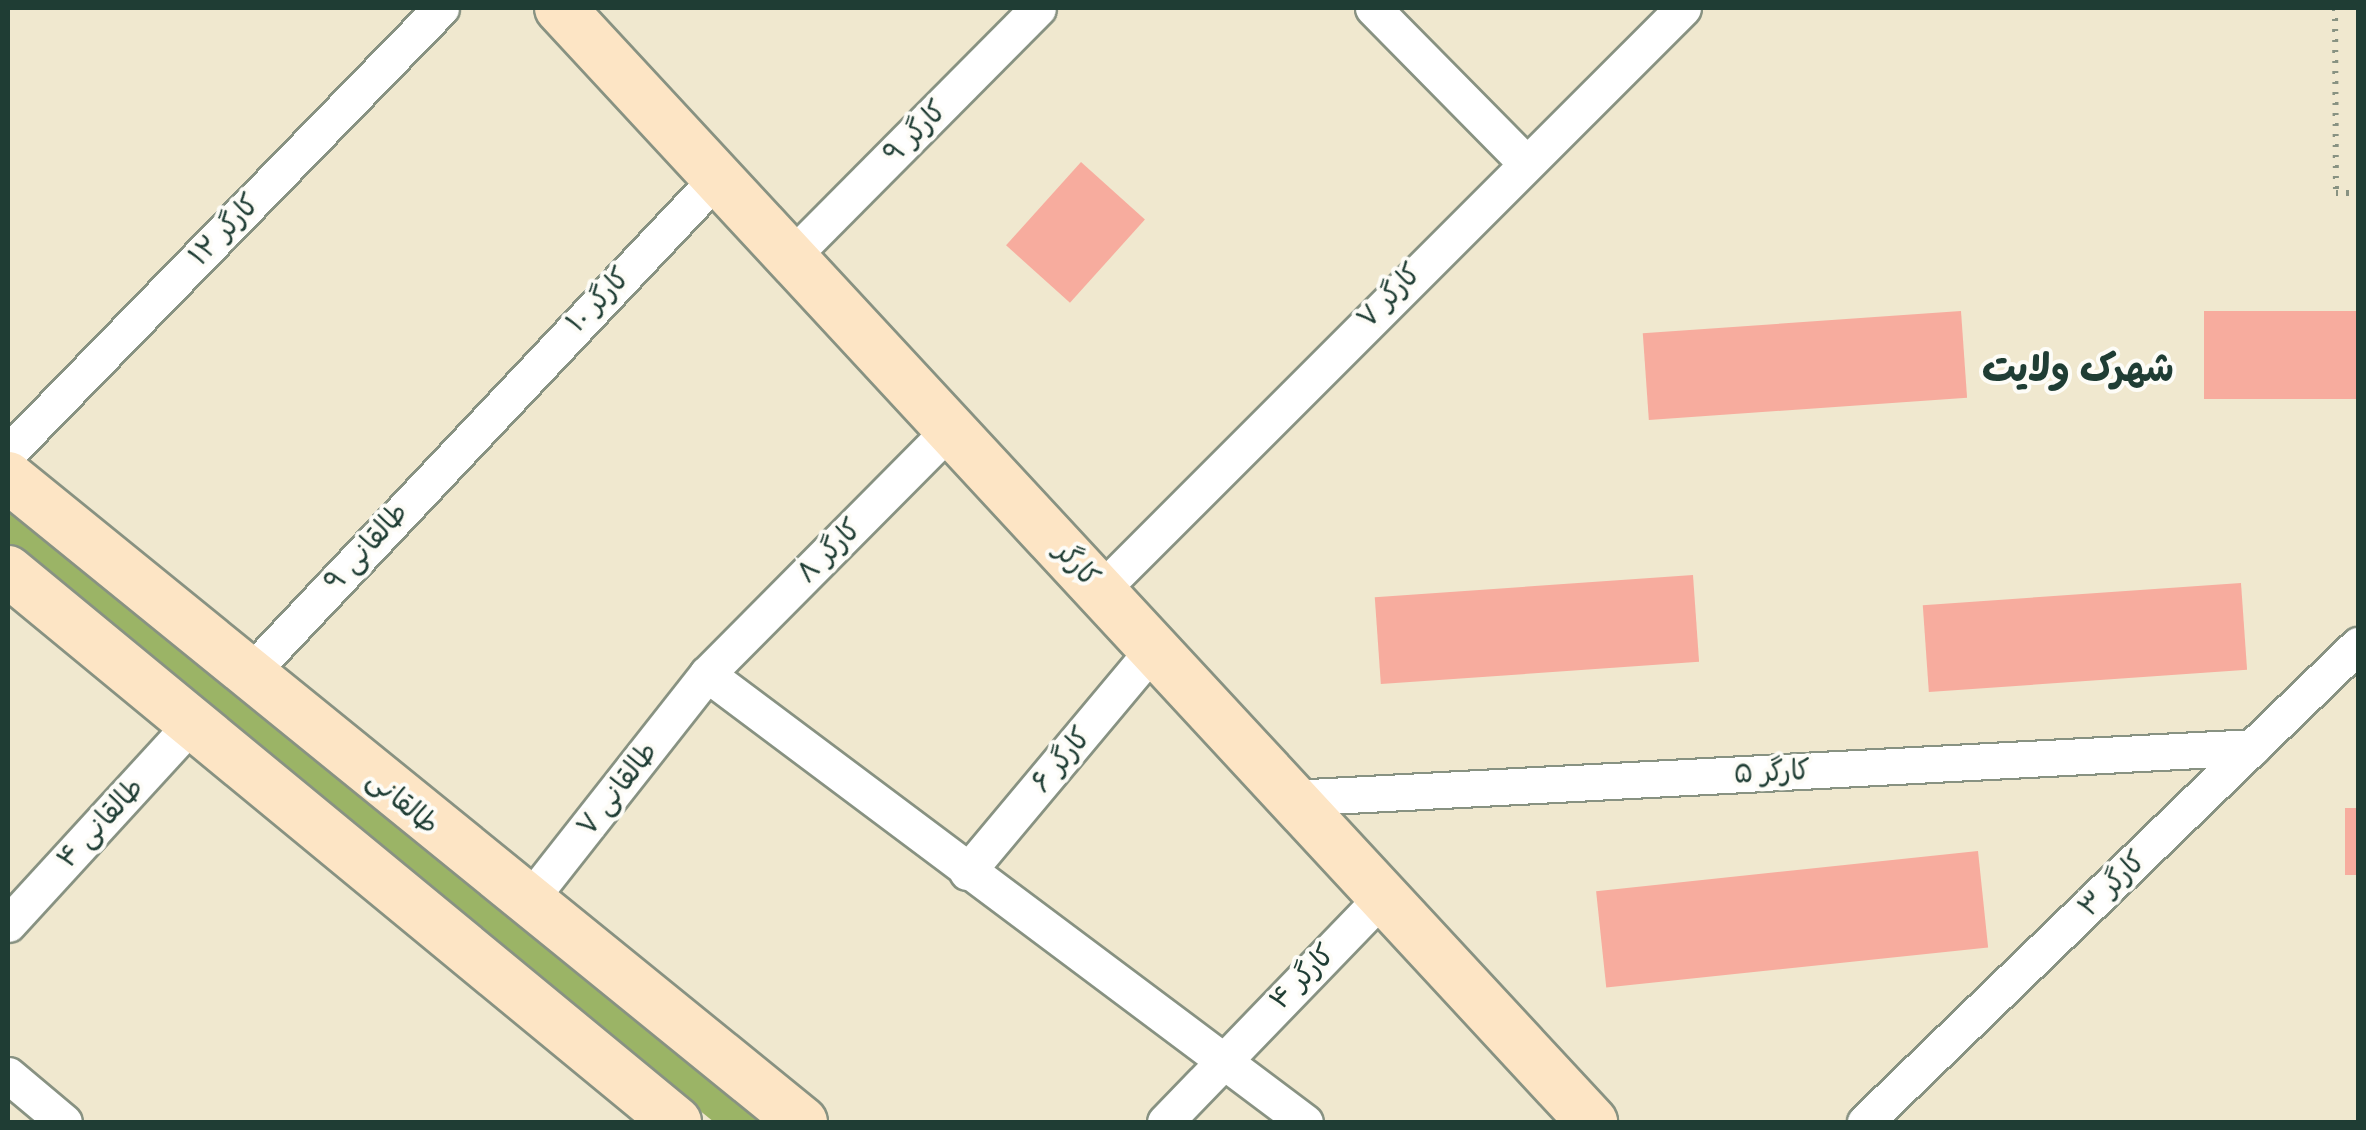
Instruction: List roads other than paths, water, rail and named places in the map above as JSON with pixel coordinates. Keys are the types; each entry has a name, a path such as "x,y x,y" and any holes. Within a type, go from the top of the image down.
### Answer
{"main road":[{"name":"کارگر","path":"560,8 715,180 792,256 1592,1122"},
{"name":"طالقانی","path":"8,477 526,904 802,1122"},
{"path":"8,572 676,1122"}],"street":[{"name":"کارگر ۱۲","path":"8,453 442,8"},
{"name":"کارگر ۹","path":"792,256 1038,8"},
{"path":"1373,8 1523,160"},
{"name":"کارگر ۷","path":"1101,590 1523,160 1683,8"},
{"name":"کارگر ۱۰","path":"482,420 715,180"},
{"name":"طالقانی ۹","path":"250,674 482,420"},
{"name":"کارگر ۸","path":"707,674 950,429"},
{"name":"کارگر ۳","path":"1865,1122 2358,645"},
{"name":"کارگر ۶","path":"967,872 1155,647"},
{"path":"707,674 1305,1122"},
{"name":"طالقانی ۷","path":"526,904 707,674"},
{"name":"طالقانی ۴","path":"8,924 193,722"},
{"name":"کارگر ۵","path":"1291,798 2253,748"},
{"name":"کارگر ۴","path":"1165,1122 1221,1059 1383,896"},
{"path":"8,1075 64,1122"}],"district":[{"name":"شهرک ولایت","path":"2078,369"}]}
